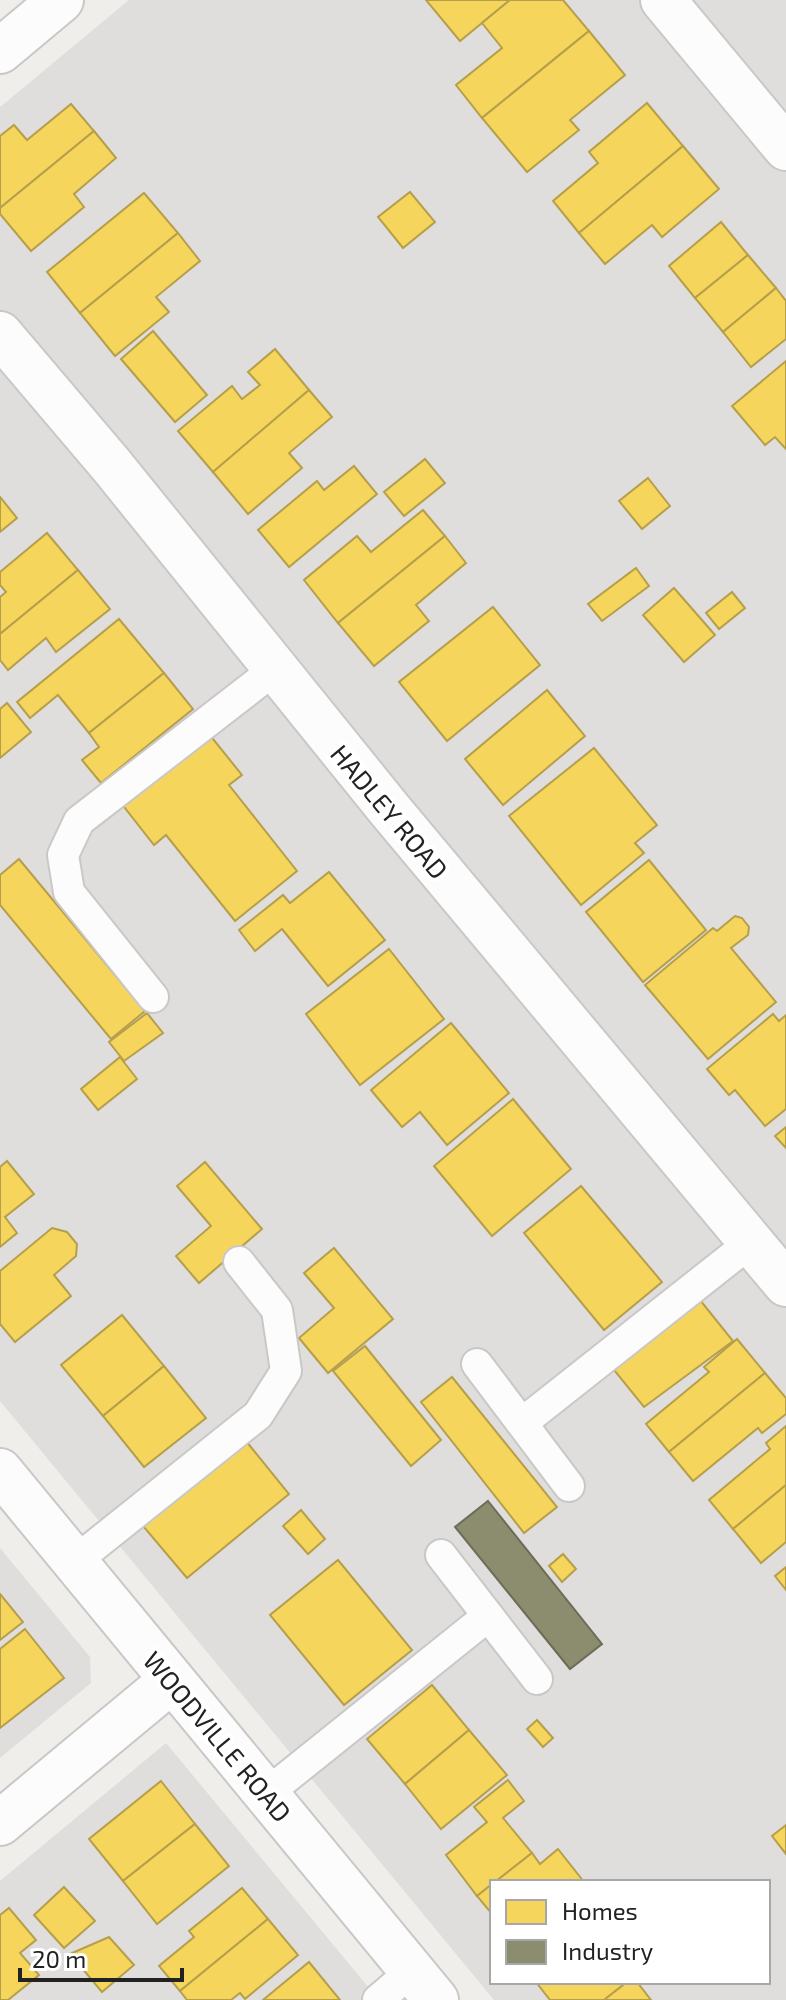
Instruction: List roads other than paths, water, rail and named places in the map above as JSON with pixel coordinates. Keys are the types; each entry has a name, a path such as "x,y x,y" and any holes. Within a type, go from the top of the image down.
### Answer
{"street":[{"path":"0,51 61,0"},
{"path":"663,0 786,148"},
{"name":"HADLEY ROAD","path":"0,334 112,466 274,670 786,1284"},
{"name":"WOODVILLE ROAD","path":"0,1471 424,1985"},
{"path":"0,1823 171,1681"}],"lane":[{"path":"153,997 69,892 63,855 79,821 274,670"},
{"path":"522,1423 751,1242"},
{"path":"74,1562 258,1415 286,1371 277,1310 239,1262"},
{"path":"477,1364 569,1486"},
{"path":"441,1555 537,1679"},
{"path":"266,1794 488,1616"},
{"path":"378,2000 424,1985"}]}
